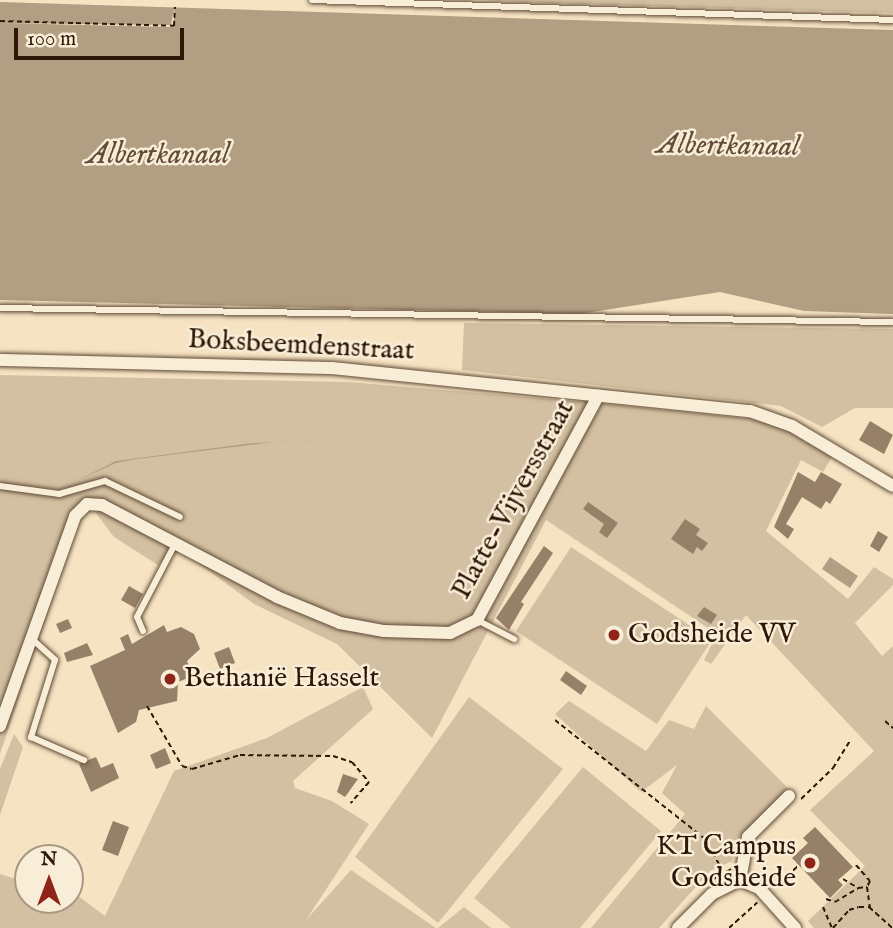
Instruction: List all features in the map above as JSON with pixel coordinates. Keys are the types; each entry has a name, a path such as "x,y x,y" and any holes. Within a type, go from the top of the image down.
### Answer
{"street":[{"name":"Boksbeemdenstraat","path":"0,360 332,368 598,396"},
{"name":"Platte-Vijversstraat","path":"32,639 75,516 87,504 102,505 277,597 340,623 438,634 460,631 477,620 598,396 750,411 792,426 893,486"},
{"path":"0,726 32,639"},
{"path":"740,880 743,847 748,837 789,796"},
{"path":"678,928 712,894 740,880 759,888 795,928"}],"lane":[{"path":"312,0 893,20"},
{"path":"0,308 893,322"},
{"path":"0,486 59,494 105,481 180,517"},
{"path":"144,631 137,617 175,544"},
{"path":"477,620 514,639"},
{"path":"32,639 55,660 31,737 84,760"}],"path":[{"path":"0,21 174,26 175,7"},
{"path":"147,706 182,766 192,769 240,755 333,756 352,762 369,782 351,803"},
{"path":"555,720 704,838 723,871"},
{"path":"885,721 893,728"},
{"path":"856,865 870,881 867,887 870,909"},
{"path":"843,879 858,888"},
{"path":"826,899 835,902 858,888 867,887"},
{"path":"822,907 832,928 849,909 870,909 892,928"}],"shaded area":[{"path":"485,0 893,0 893,13 514,2"},
{"path":"464,323 893,329 893,408 855,408 822,427 781,406 462,370"},
{"path":"0,375 347,382 587,402 753,419 785,429 832,457 823,472 801,460 766,531 848,599 874,567 893,579 893,585 855,623 882,656 893,646 893,928 814,928 808,921 865,866 810,810 874,751 746,615 711,664 704,660 717,634 546,520 432,738 337,644 254,604 175,546 158,565 114,537 86,500 0,754"},
{"name":"Godsheide VV","path":"571,547 712,640 657,724 516,631"},
{"path":"363,687 373,709 293,781 295,788 332,801 369,824 306,920 351,870 436,928 0,928 0,874 14,878 14,914 84,914 84,900 105,916 174,771 267,738"},
{"path":"469,697 563,769 438,923 355,857"},
{"path":"569,701 646,751 669,720 694,729 706,706 790,790 740,837 732,861 710,871 659,928 591,928 685,814 662,793 677,765 641,792 555,714"},
{"path":"14,734 23,747 0,815 0,769"},
{"path":"583,767 661,831 580,928 511,928 474,898"},
{"path":"464,907 491,928 438,928"}],"water":[{"name":"Albertkanaal","path":"0,2 893,30 893,314 804,311 720,292 579,314 0,300"},
{"path":"274,442 116,463 76,481 116,461"},
{"path":"830,557 858,576 850,588 822,569"}],"pier":[{"path":"175,4 173,27 0,23 171,25"}],"building":[{"path":"870,421 893,435 884,454 859,440"},
{"path":"798,472 815,482 821,472 842,484 830,504 826,501 821,509 802,497 786,524 794,529 788,539 774,527"},
{"path":"588,502 618,523 607,538 599,532 604,524 583,509"},
{"path":"685,519 700,529 696,535 708,543 702,551 697,547 693,554 671,539"},
{"path":"878,531 888,537 879,552 870,546"},
{"path":"544,546 553,553 521,602 524,604 509,630 496,618"},
{"path":"129,586 143,594 135,608 121,600"},
{"path":"704,607 717,615 711,624 697,616"},
{"path":"68,619 72,628 60,633 56,624"},
{"name":"Bethanië Hasselt","path":"164,625 167,632 181,627 194,634 200,649 187,661 193,676 178,682 177,701 139,710 136,722 118,733 90,666 125,650 120,638 128,634 132,644"},
{"path":"87,643 93,655 67,662 64,653"},
{"path":"229,647 235,663 220,669 214,653"},
{"path":"566,671 587,686 581,695 560,680"},
{"path":"165,748 171,763 156,769 150,755"},
{"path":"96,757 101,768 113,763 119,778 91,792 79,764"},
{"path":"343,774 358,779 345,797 337,792"},
{"path":"113,821 129,827 118,856 102,850"},
{"path":"815,827 853,867 838,880 843,885 830,898 792,858 808,843 803,838"}],"place":[{"name":"Godsheide VV","path":"614,635"},
{"name":"Bethanië Hasselt","path":"170,679"},
{"name":"KT Campus Godsheide","path":"810,863"}]}
